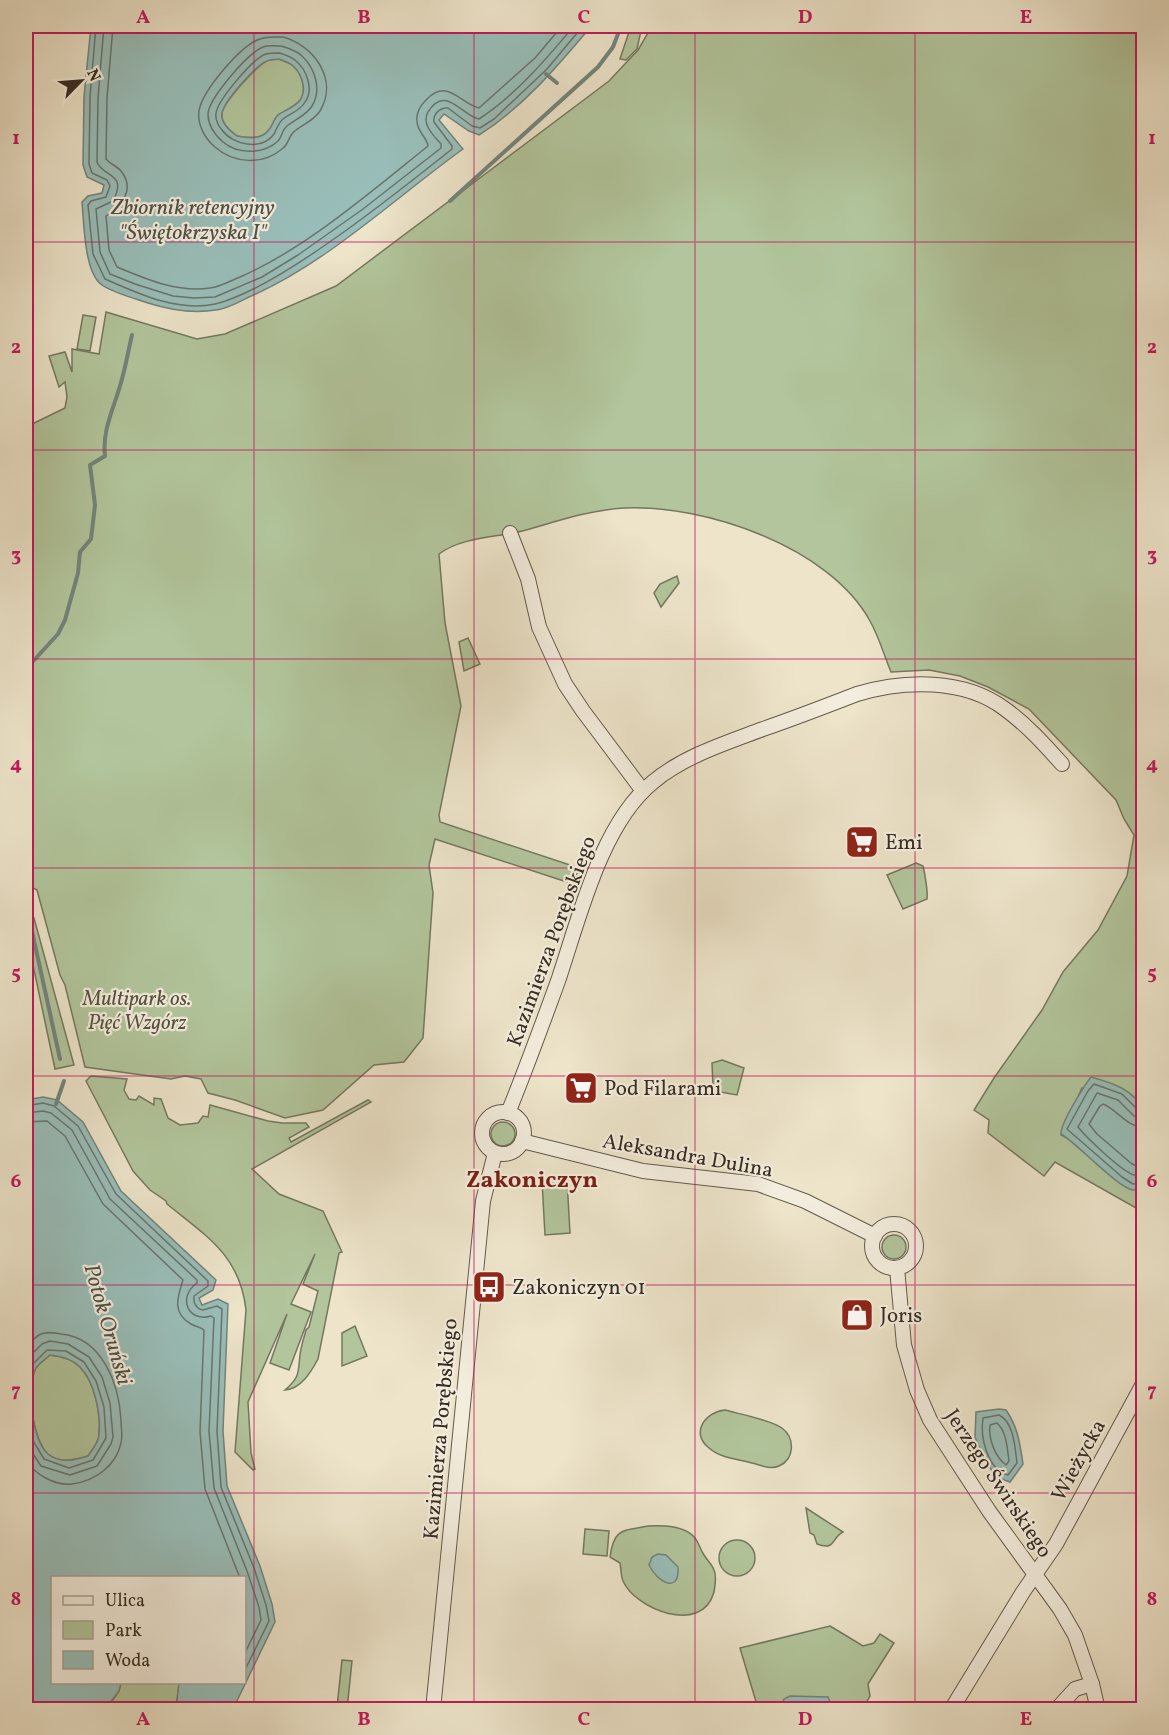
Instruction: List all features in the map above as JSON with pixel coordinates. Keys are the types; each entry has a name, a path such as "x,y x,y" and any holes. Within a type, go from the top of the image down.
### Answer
{"street":[{"path":"510,533 528,579 539,627 565,684 643,791"},
{"name":"Kazimierza Porębskiego","path":"508,1113 601,858 628,808 663,774 692,758 745,736 857,694 881,687 910,684 941,686 984,697 1004,707 1028,727 1062,764"},
{"path":"497,1113 508,1113 520,1121 524,1134 522,1142 507,1154 495,1152 483,1141 484,1124 497,1113"},
{"name":"Aleksandra Dulina","path":"522,1142 643,1171 758,1184 805,1201 875,1236"},
{"name":"Kazimierza Porębskiego","path":"433,1710 483,1201 495,1152"},
{"path":"891,1225 907,1229 915,1244 915,1252 911,1260 897,1268 887,1267 873,1254 872,1245 875,1236 891,1225"},
{"name":"Jerzego Świrskiego","path":"897,1268 904,1345 917,1390 930,1420 988,1511 1036,1575 1075,1635 1092,1684 1098,1710"},
{"name":"Wieżycka","path":"951,1710 1023,1592 1056,1544 1143,1382"},
{"path":"1056,1710 1075,1689 1092,1684"}],"green space":[{"path":"631,26 642,26 637,49 626,60 620,59"},
{"name":"Multipark os. Pięć Wzgórz","path":"652,26 1143,26 1143,1111 1141,1104 1082,1088 1061,1135 1143,1188 1143,1212 1055,1162 1044,1176 988,1133 989,1120 974,1110 1042,1010 1063,972 1098,930 1127,876 1134,835 1116,800 1029,709 988,687 960,676 929,670 891,672 870,621 851,595 826,572 796,552 762,535 726,522 656,509 624,508 586,513 515,533 459,544 439,554 445,623 461,706 439,815 440,822 579,868 573,884 435,839 429,865 433,893 423,1038 404,1062 374,1065 323,1110 285,1118 208,1093 201,1079 185,1076 171,1079 85,1067 65,985 60,975 37,890 26,884 26,427 65,408 67,397 65,382 59,387 49,356 65,352 72,372 72,349 99,354 106,312 197,339 225,334 336,286 609,81 638,50"},
{"path":"279,59 292,65 300,76 303,85 301,99 278,115 270,129 262,136 254,138 237,136 224,123 222,113 224,108 240,86 260,65 268,60"},
{"path":"83,315 96,317 90,351 77,349"},
{"path":"677,576 679,583 661,607 654,593 660,584"},
{"path":"468,638 480,664 464,671 459,642"},
{"path":"916,863 923,866 927,899 903,909 887,875"},
{"path":"34,918 74,1065 55,1069 26,932 26,921"},
{"path":"722,1060 744,1068 737,1095 715,1091 713,1087 712,1063"},
{"path":"91,1076 127,1079 124,1090 129,1099 136,1100 139,1096 154,1105 154,1098 161,1099 168,1118 180,1125 198,1123 203,1116 208,1117 210,1105 268,1121 306,1123 309,1127 289,1138 291,1142 368,1100 371,1102 252,1169 279,1194 323,1211 342,1252 339,1253 318,1359 312,1369 296,1387 285,1390 297,1374 302,1345 318,1291 303,1284 315,1254 291,1304 311,1312 289,1370 270,1363 287,1314 248,1402 251,1453 255,1469 253,1470 235,1452 246,1310 237,1275 229,1261 208,1237 150,1190 133,1171 86,1081"},
{"path":"503,1122 511,1126 515,1134 511,1142 503,1146 495,1142 491,1134 495,1126"},
{"path":"567,1180 570,1233 545,1235 542,1181"},
{"path":"894,1235 902,1239 906,1247 902,1255 894,1259 886,1255 882,1247 886,1239"},
{"path":"355,1326 367,1356 342,1366 342,1333"},
{"path":"50,1355 66,1358 77,1364 90,1381 98,1409 99,1438 88,1456 73,1460 57,1459 48,1454 38,1437 32,1412 31,1387 36,1368"},
{"path":"725,1410 763,1420 782,1428 791,1443 788,1459 779,1466 769,1467 724,1456 709,1448 701,1436 702,1424 711,1415"},
{"path":"806,1508 843,1532 830,1545 817,1544 814,1535 810,1533"},
{"path":"648,1526 686,1530 696,1540 712,1566 716,1581 714,1592 707,1605 696,1613 683,1615 654,1608 641,1601 623,1581 620,1563 610,1557 614,1541 621,1532"},
{"path":"585,1529 609,1531 607,1556 583,1554"},
{"path":"737,1540 750,1545 755,1558 750,1571 737,1576 724,1571 719,1558 724,1545"},
{"path":"830,1626 863,1646 874,1643 880,1634 894,1643 868,1684 870,1696 862,1710 755,1709 757,1705 740,1648"},
{"path":"342,1660 352,1661 347,1709 337,1707"},
{"path":"121,1684 179,1684 176,1709 106,1710 119,1691"}],"water":[{"name":"Zbiornik retencyjny \"Świętokrzyska I\"","path":"91,26 589,26 538,87 510,113 479,135 444,114 439,120 463,149 333,249 278,283 233,305 216,310 190,311 156,305 112,290 96,279 88,259 82,202 88,196 102,193 104,185 87,177 83,165 84,97","holes":["279,59 291,64 300,76 303,85 301,99 278,115 270,129 262,136 254,138 237,136 224,123 222,117 224,108 240,85 260,65 268,60"]},
{"path":"1091,1077 1122,1088 1140,1103 1144,1111 1143,1189 1133,1190 1118,1182 1061,1134 1068,1114"},
{"path":"43,1097 57,1100 83,1122 121,1191 216,1280 213,1290 199,1298 202,1305 218,1299 228,1304 223,1431 227,1486 260,1566 275,1622 246,1682 246,1576 51,1576 51,1684 121,1684 119,1691 105,1709 26,1709 26,1100","holes":["50,1355 66,1358 77,1364 90,1381 99,1418 97,1443 88,1456 73,1460 57,1459 42,1447 32,1412 31,1399 33,1376 39,1364"]},
{"path":"1006,1410 1013,1423 1022,1457 1023,1464 1010,1482 996,1477 984,1459 975,1437 976,1412"},
{"path":"658,1554 666,1555 678,1567 678,1576 672,1583 662,1580 649,1565 652,1557"},
{"path":"179,1684 245,1684 233,1709 176,1709"},
{"path":"790,1696 828,1697 833,1709 780,1709 784,1699"}],"waterway":[{"path":"450,201 598,67 613,47 621,26"},
{"path":"546,74 557,83"},
{"name":"Potok Oruński","path":"26,669 58,634 65,620 78,573 80,552 91,539 95,505 90,465 105,456 107,429 122,380 132,335"},
{"name":"Potok Oruński","path":"26,904 60,1059"},
{"path":"26,1067 31,1065"},
{"name":"Potok Oruński","path":"56,1104 64,1081"}],"place":[{"name":"Emi","path":"862,842"},
{"name":"Pod Filarami","path":"581,1088"},
{"name":"Zakoniczyn 01","path":"489,1287"},
{"name":"Joris","path":"857,1315"}],"district":[{"name":"Zakoniczyn","path":"532,1179"}]}
